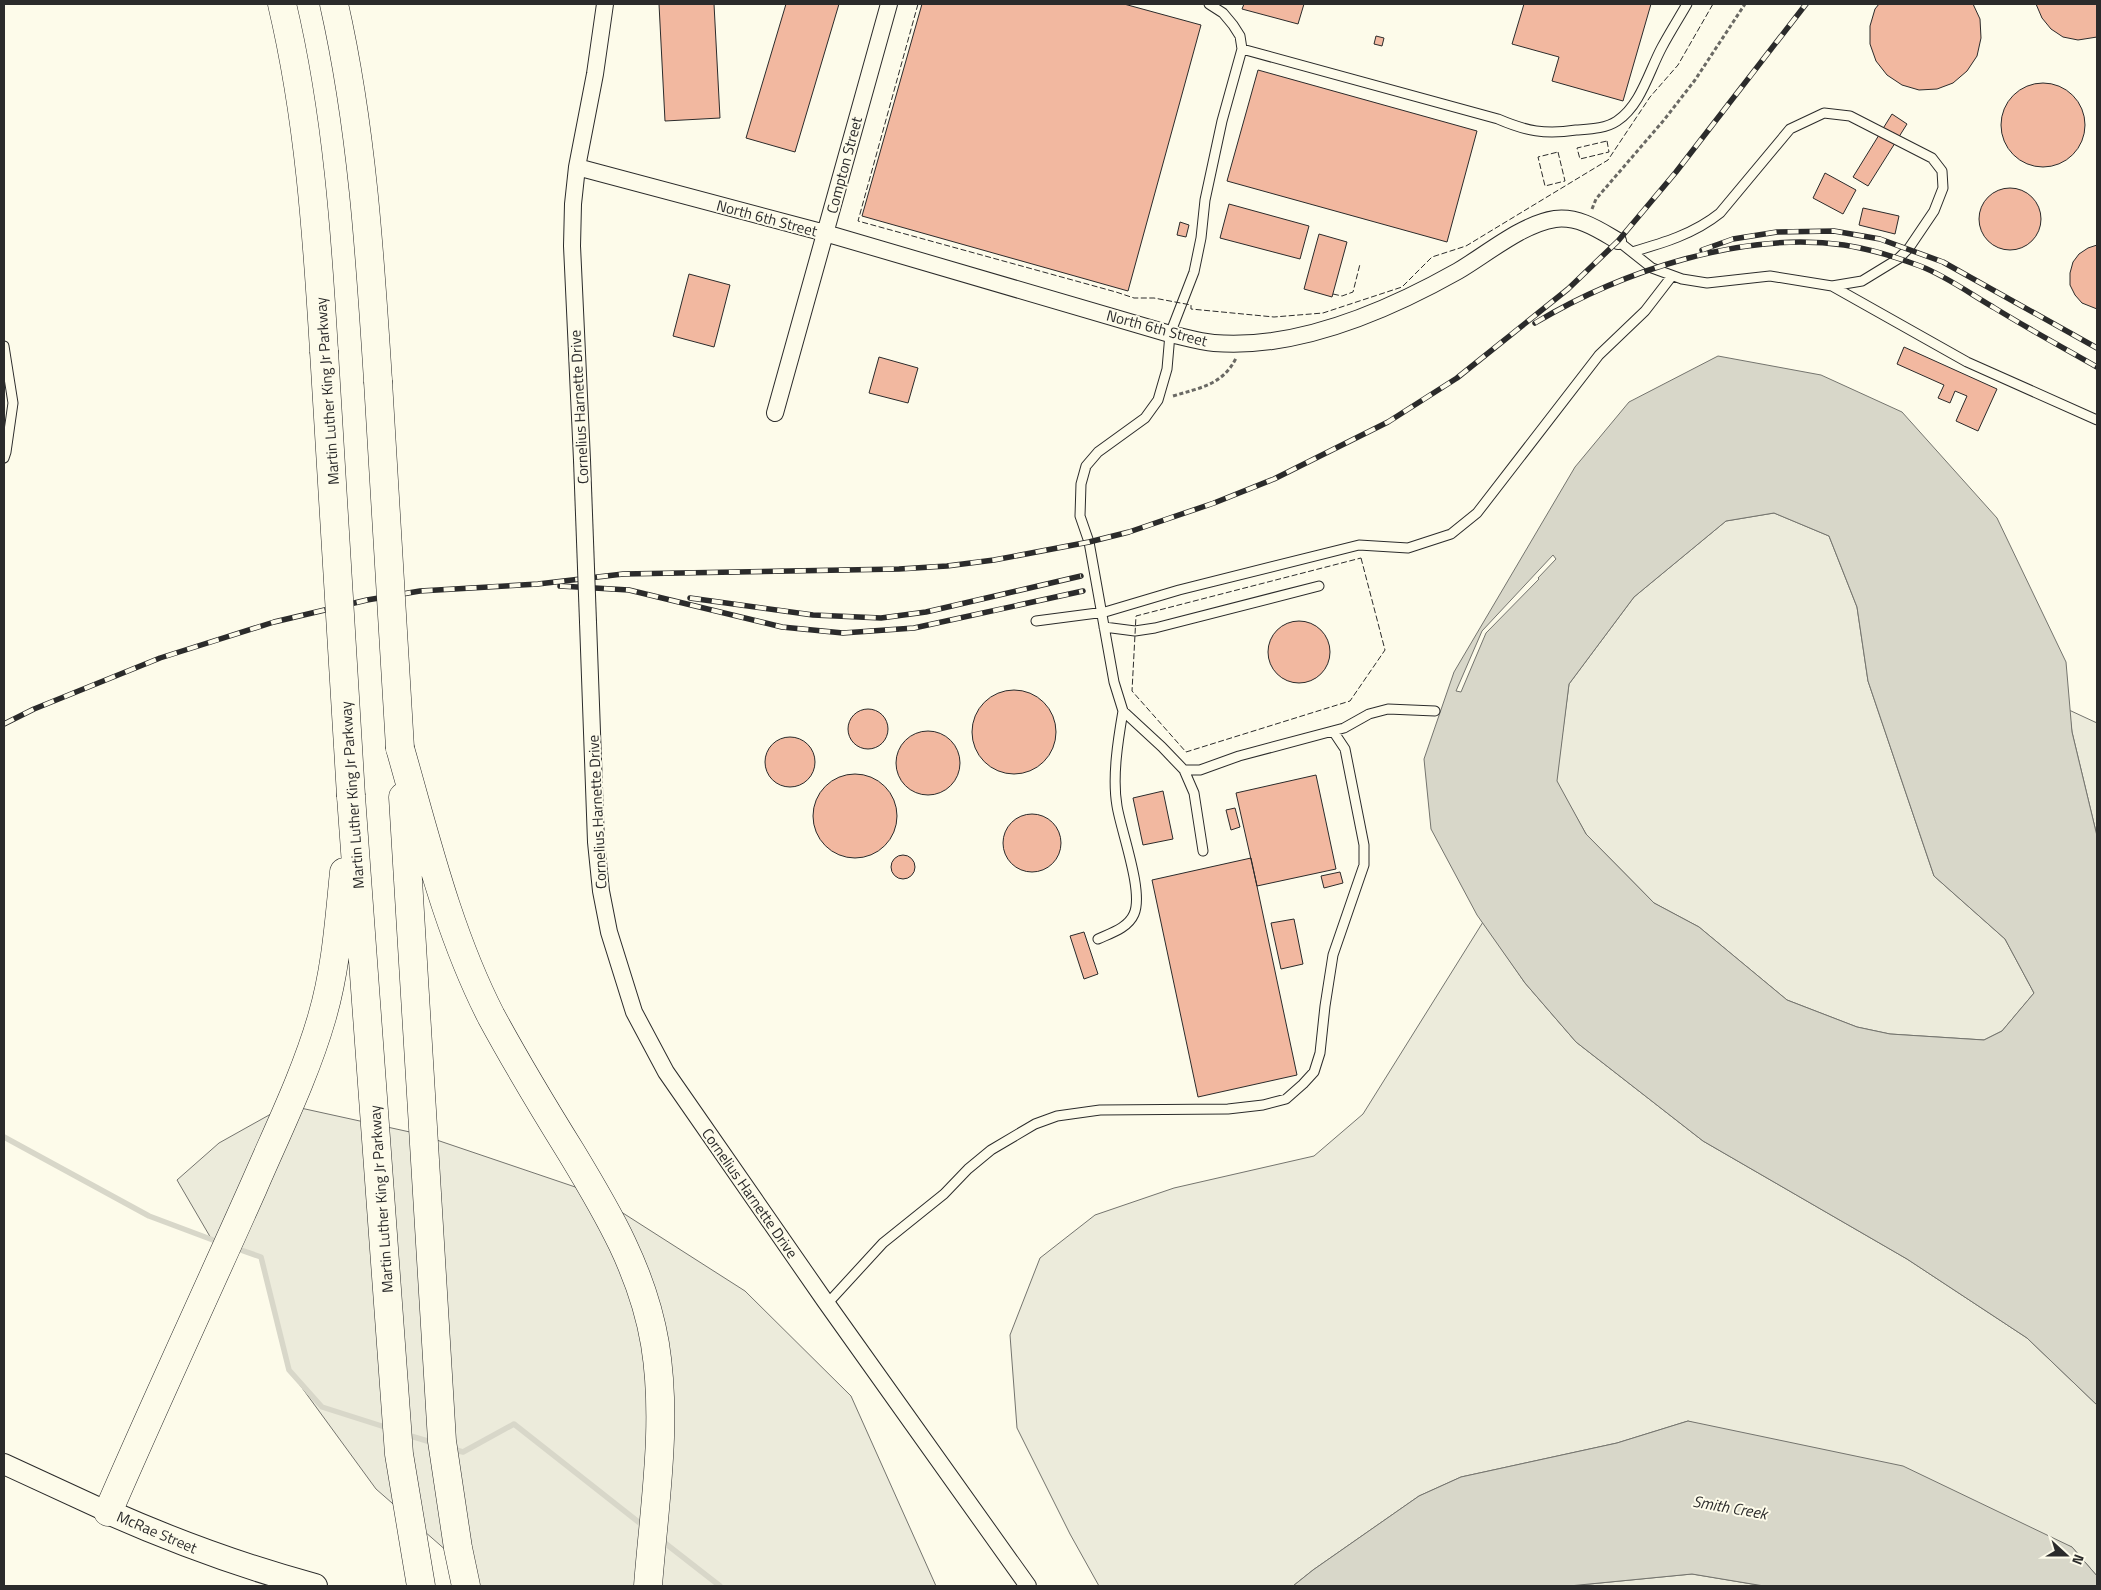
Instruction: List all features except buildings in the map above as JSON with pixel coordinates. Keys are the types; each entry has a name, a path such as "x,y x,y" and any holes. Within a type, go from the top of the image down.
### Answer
{"highway":[{"name":"Martin Luther King Jr Parkway","path":"282,4 307,140 317,234 352,796 399,1454 421,1586"},
{"path":"334,4 356,121 370,249 442,1441 458,1548 466,1586"},
{"path":"400,748 448,914 474,980 522,1072 609,1215 636,1276 646,1306 658,1367 660,1428 648,1586"},
{"path":"108,1512 163,1383 226,1250 301,1077 322,1017 335,962 352,796"}],"main road":[{"name":"McRae Street","path":"108,1512 221,1558 315,1586"}],"street":[{"name":"Cornelius Harnette Drive","path":"605,4 595,74 577,166 572,246 596,842 601,890 608,924 634,1012 666,1072 826,1304 1028,1586"},
{"name":"Compton Street","path":"775,413 889,4"},
{"name":"North 6th Street","path":"577,166 825,233 1170,334 1212,343 1242,344 1304,335 1345,324 1378,312 1458,271 1534,225 1561,219 1578,220 1618,241"},
{"name":"McRae Street","path":"4,1464 108,1512"}],"lane":[{"path":"1098,939 1122,928 1134,914 1137,894 1116,804 1116,749 1123,711 1114,682 1089,542 1080,516 1081,484 1086,466 1098,452 1145,418 1158,400 1167,369 1170,334 1194,272 1201,238 1205,200 1222,121 1242,49 1240,36 1233,25 1224,13 1209,4"},
{"path":"1242,49 1498,119 1518,128 1540,133 1563,132 1608,126 1624,115 1638,96 1662,47 1687,4"},
{"path":"1632,252 1674,240 1720,213 1790,129 1824,113 1850,116 1932,158 1942,171 1943,188 1934,211 1918,236 1898,259 1862,280 1832,286"},
{"name":"North 6th Street","path":"1618,241 1652,268 1682,280 1708,283 1770,276 1832,286"},
{"path":"1036,621 1101,612 1179,590 1359,545 1408,548 1451,534 1477,513 1598,355 1645,311 1672,276"},
{"path":"1832,286 1967,362 2097,420"},
{"path":"4,346 8,403 6,452 4,458"},
{"path":"1104,627 1135,631 1155,628 1319,586"},
{"path":"1184,770 1200,770 1239,756 1344,728 1370,714 1388,709 1436,711"},
{"path":"1123,711 1184,770 1194,793 1203,851"},
{"path":"826,1304 883,1243 944,1194 968,1169 991,1150 1035,1124 1057,1116 1100,1110 1228,1109 1263,1105 1286,1099 1314,1072 1320,1053 1325,1006 1334,955 1364,865 1364,845 1345,749 1332,731"}],"path":[{"path":"1586,224 1596,199 1664,120 1695,80 1745,4"},
{"path":"1158,400 1216,382 1232,367 1242,344"}],"shaded area":[{"path":"1774,513 1829,536 1857,607 1868,681 1934,876 2005,939 2034,993 2002,1031 1984,1040 1890,1034 1857,1027 1787,1000 1699,927 1654,903 1586,834 1556,781 1569,684 1634,597 1726,521"},
{"path":"2069,710 2097,723 2097,836 2072,732"},
{"path":"1483,922 1525,983 1576,1042 1703,1141 1907,1259 2027,1338 2097,1405 2097,1576 2072,1547 1688,1421 1617,1443 1461,1477 1419,1496 1293,1586 1099,1586 1070,1534 1017,1428 1010,1335 1040,1258 1095,1215 1174,1188 1314,1156 1363,1114"},
{"path":"287,1105 419,1134 590,1192 745,1291 851,1396 936,1586 465,1586 448,1552 376,1489 289,1370 261,1257 212,1240 177,1180 219,1143"},
{"path":"1692,1574 1764,1586 1569,1586"}],"water":[{"path":"1718,356 1821,375 1902,412 1997,518 2066,662 2072,732 2097,836 2097,1405 2027,1338 1907,1259 1703,1141 1576,1042 1525,983 1477,915 1431,829 1424,759 1454,672 1575,467 1629,402","holes":["1774,513 1829,536 1857,607 1868,681 1934,876 2005,939 2034,993 2002,1031 1984,1040 1890,1034 1857,1027 1787,1000 1699,927 1654,903 1586,834 1557,781 1569,684 1634,597 1726,521"]},
{"name":"Smith Creek","path":"1688,1421 1903,1466 2072,1547 2097,1576 2097,1586 1764,1586 1692,1574 1569,1586 1293,1586 1419,1496 1461,1477 1617,1443"}],"pier":[{"path":"1553,555 1556,559 1539,579 1486,633 1461,692 1456,691 1482,631"}],"waterway":[{"path":"4,1137 149,1216 221,1243"},
{"path":"235,1248 261,1257 289,1370 322,1407 388,1428"},
{"path":"452,1449 463,1452 514,1424 646,1528"},
{"path":"404,1434 434,1443"},
{"path":"661,1540 720,1586"}],"railway":[{"path":"4,724 34,709 160,658 274,622 367,600 420,591 538,584 623,574 899,569 947,566 994,560 1089,542 1129,532 1214,503 1274,479 1388,422 1457,378 1568,289 1618,241 1676,172 1806,4"},
{"path":"1702,250 1733,239 1777,232 1834,231 1880,239 1943,262 2097,348"},
{"path":"1535,323 1569,304 1606,287 1684,259 1724,250 1765,244 1805,242 1844,245 1883,254 1930,270 2097,367"},
{"path":"690,598 813,615 881,618 926,612 1081,576"},
{"path":"560,586 629,590 782,627 843,633 914,628 1083,591"}],"fence":[{"path":"918,4 858,221 1134,298 1154,298 1191,305 1191,309 1274,317 1323,313 1402,287 1432,257 1466,246 1608,160 1650,97 1678,65 1713,4"},
{"path":"1607,141 1609,152 1580,159 1577,148 1607,141"},
{"path":"1558,152 1565,181 1545,186 1538,157 1558,152"},
{"path":"1333,294 1342,296 1353,292 1360,264"},
{"path":"1361,558 1385,650 1350,701 1186,752 1132,691 1136,616 1361,558"}]}
